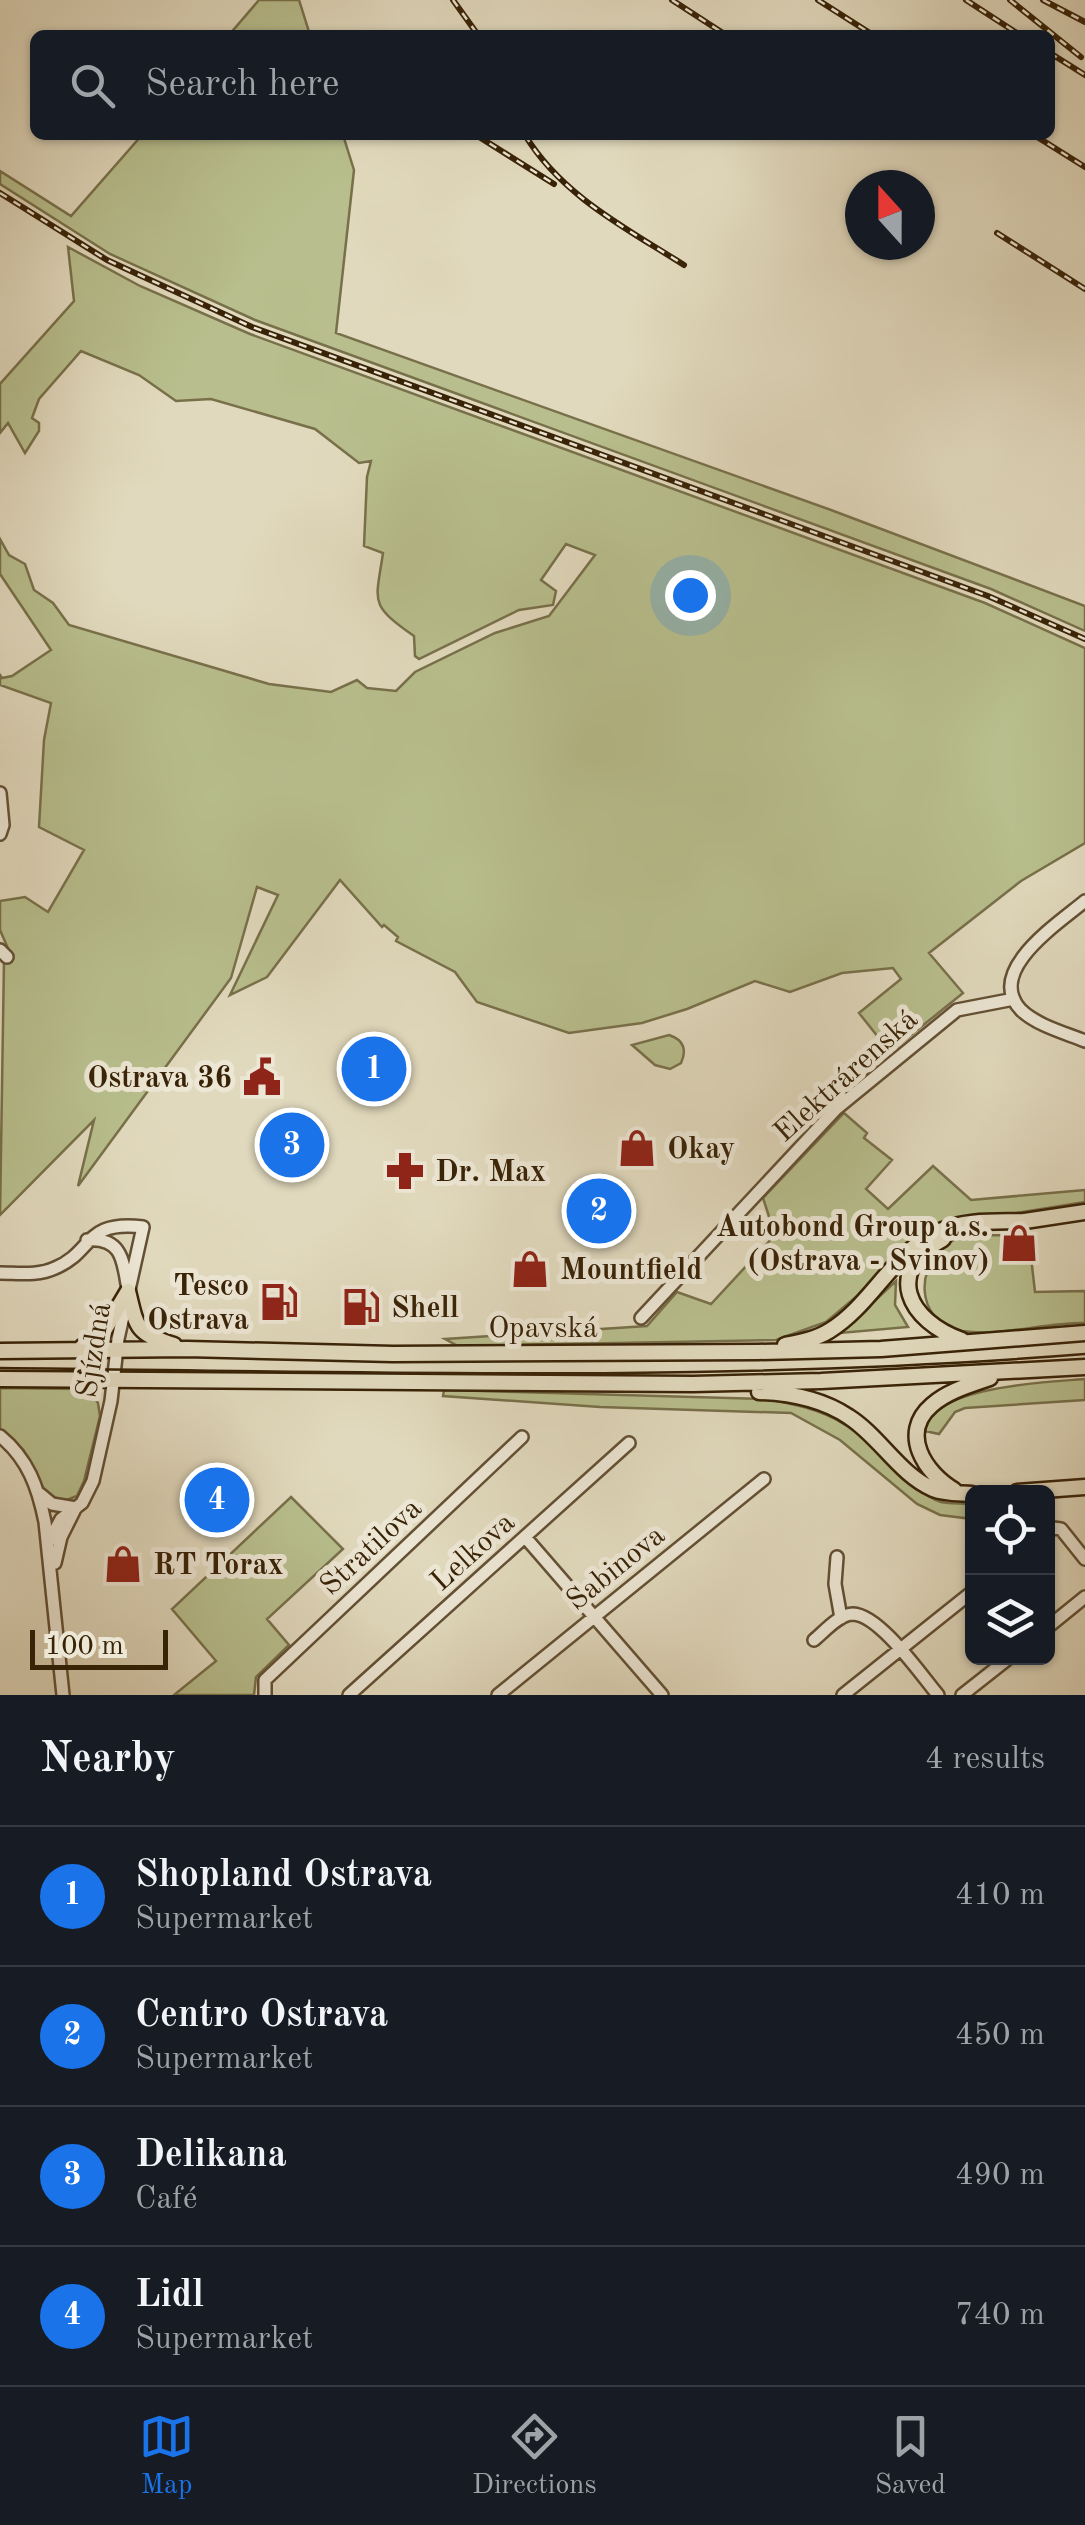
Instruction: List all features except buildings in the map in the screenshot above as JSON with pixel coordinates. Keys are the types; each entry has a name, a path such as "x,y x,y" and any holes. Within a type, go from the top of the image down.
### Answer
{"main road":[{"path":"972,1343 934,1329 918,1312 908,1288 912,1266 928,1248 948,1237 1085,1212"},
{"path":"758,1352 814,1338 835,1327 908,1252 934,1234 970,1223 1026,1221"},
{"path":"128,1291 136,1326 145,1336 186,1349"},
{"path":"71,1350 100,1336 128,1291"},
{"name":"Opavská","path":"0,1351 758,1352 972,1343 1085,1333"},
{"name":"Opavská","path":"0,1378 694,1384 1085,1368"},
{"path":"965,1493 936,1478 924,1464 918,1444 919,1422 936,1402 1001,1373"},
{"path":"694,1384 782,1393 827,1405 858,1422 924,1484 938,1491 965,1494"},
{"path":"1055,1489 1085,1487"}],"street":[{"path":"0,793 0,834"},
{"path":"1085,901 1032,946 1016,966 1010,984 1022,1012 1085,1041"},
{"name":"Elektrárenská","path":"642,1318 836,1109 957,1010 1014,1000"},
{"name":"Sjízdná","path":"76,1508 93,1481 143,1227 109,1228 87,1240"},
{"path":"0,1274 54,1269 87,1240 104,1240 119,1250 128,1291"},
{"path":"0,1436 24,1460 40,1494 63,1695"},
{"name":"Stratilova","path":"265,1695 265,1680 522,1437"},
{"name":"Lelkova","path":"349,1695 629,1443"},
{"name":"Sabinova","path":"498,1695 764,1479"},
{"path":"40,1494 52,1504 76,1508"},
{"path":"48,1543 61,1519 76,1508"},
{"path":"52,1587 57,1549 76,1508"},
{"path":"1055,1530 1061,1529 1085,1558"},
{"path":"525,1538 662,1695"},
{"path":"837,1558 834,1584 840,1618"},
{"path":"1055,1621 1085,1597"},
{"path":"843,1695 965,1598"},
{"path":"814,1640 840,1618 853,1614 865,1618 894,1639 938,1695"},
{"path":"962,1695 1000,1665"}],"green space":[{"path":"259,0 299,0 308,30 233,30"},
{"path":"138,140 345,140 354,170 336,333 831,510 1085,606 1085,631 991,589 255,320 110,254 0,184 0,171 71,216"},
{"path":"68,247 140,286 250,334 985,603 1085,648 1085,843 1021,881 929,953 963,993 890,1052 859,1013 901,979 893,968 842,973 790,992 755,981 642,1023 569,1033 477,1002 455,972 396,941 398,937 382,927 340,880 267,977 230,995 278,895 257,887 231,978 78,1186 94,1120 0,1215 4,960 10,953 0,930 0,901 25,897 48,912 84,850 39,827 44,740 51,703 0,685 0,675 12,676 51,650 0,574 0,539 9,555 25,564 34,590 53,603 69,625 269,684 331,692 357,680 367,688 396,691 415,672 495,633 549,616 595,555 566,544 541,580 556,591 553,605 519,610 419,659 415,656 414,636 382,609 379,601 383,553 364,546 371,461 359,463 315,429 211,399 176,401 139,375 81,351 39,399 32,418 39,423 39,431 25,453 8,423 0,433 0,384 74,301"},
{"path":"669,1035 684,1050 681,1063 670,1069 655,1065 632,1045"},
{"path":"844,1113 867,1133 864,1138 892,1160 866,1189 888,1209 933,1166 971,1200 1085,1190 1085,1202 934,1226 911,1241 826,1322 776,1340 458,1346 445,1339 647,1326 677,1292 711,1304 775,1235 763,1198"},
{"path":"1007,1235 1009,1256 1031,1257 1035,1292 1085,1291 1085,1323 977,1332 962,1331 934,1316 927,1304 926,1276 941,1250 966,1236"},
{"path":"896,1281 895,1305 908,1327 840,1333"},
{"path":"1085,1379 1085,1400 965,1408 955,1412 939,1434 925,1431 932,1416 947,1404 968,1396 1020,1385"},
{"path":"0,1388 80,1389 98,1403 100,1416 77,1496 64,1501 47,1495 23,1450 0,1430"},
{"path":"444,1390 767,1399 796,1405 824,1414 854,1431 929,1497 965,1504 965,1518 940,1515 917,1504 840,1440 791,1413 600,1407 443,1396"},
{"path":"291,1497 343,1549 267,1619 289,1645 256,1677 254,1695 174,1695 216,1661 172,1609"}],"tram line":[{"path":"0,1368 679,1372 950,1363 1085,1354"}],"railway":[{"path":"453,0 474,30"},
{"path":"672,0 718,30"},
{"path":"818,0 865,30"},
{"path":"966,0 1012,30"},
{"path":"1010,0 1047,30"},
{"path":"1043,0 1085,22"},
{"path":"1055,36 1081,57"},
{"path":"1055,56 1085,75"},
{"path":"484,140 554,184"},
{"path":"528,140 576,193 684,265"},
{"path":"1042,140 1085,167"},
{"path":"0,193 107,260 252,327 988,596 1085,639"},
{"path":"997,233 1085,289"}],"place":[{"name":"Shopland Ostrava","path":"374,1069"},
{"name":"Ostrava 36","path":"262,1077"},
{"name":"Delikana","path":"292,1145"},
{"name":"Okay","path":"637,1148"},
{"name":"Dr. Max","path":"405,1171"},
{"name":"Centro Ostrava","path":"599,1211"},
{"name":"Autobond Group a.s. (Ostrava - Svinov)","path":"1019,1243"},
{"name":"Mountfield","path":"530,1269"},
{"name":"Tesco Ostrava","path":"279,1302"},
{"name":"Shell","path":"361,1307"},
{"name":"Lidl","path":"217,1500"},
{"name":"RT Torax","path":"123,1564"}]}
